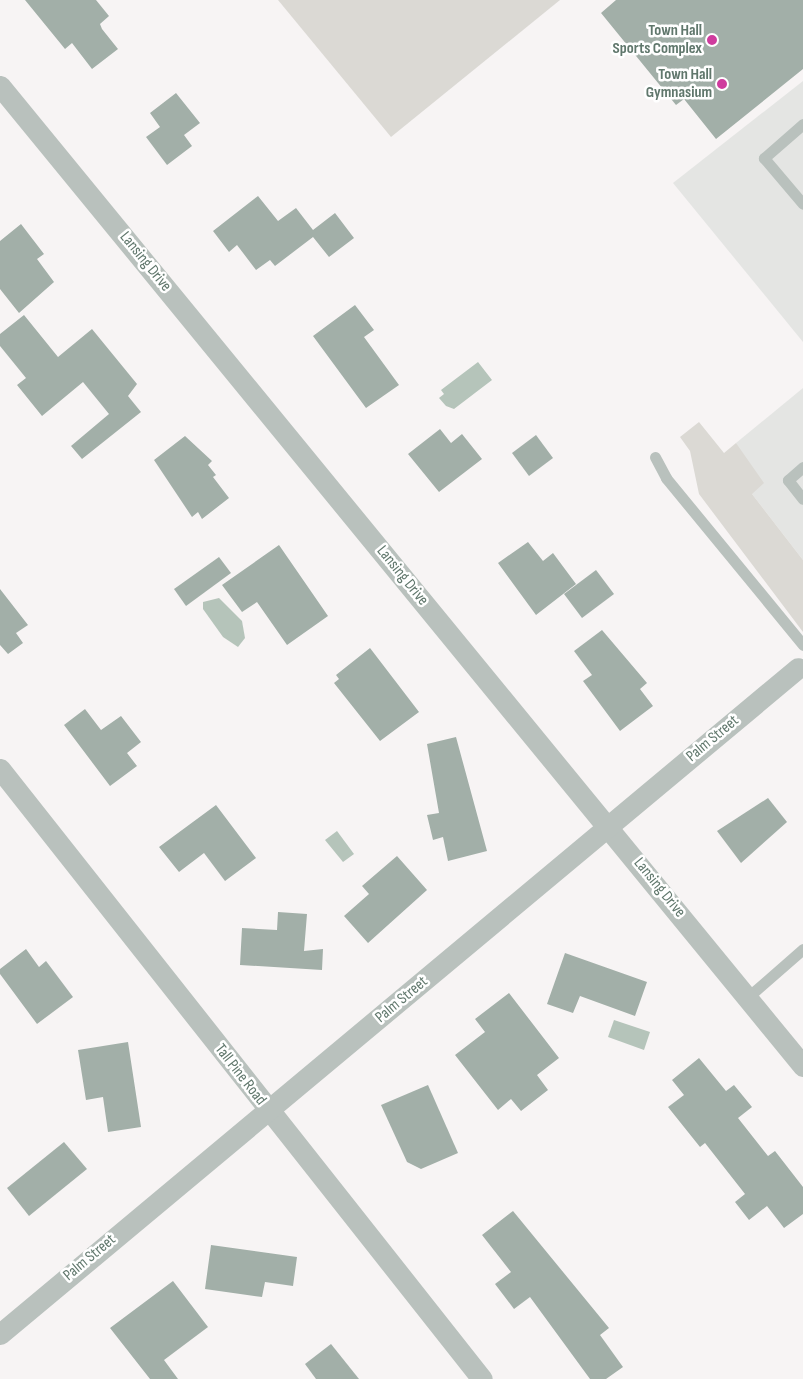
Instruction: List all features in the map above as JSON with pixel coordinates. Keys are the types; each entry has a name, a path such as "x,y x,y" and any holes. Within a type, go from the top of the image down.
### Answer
{"street":[{"name":"Lansing Drive","path":"0,86 803,1066"},
{"name":"Palm Street","path":"0,1334 270,1112 800,666"},
{"name":"Tall Pine Road","path":"0,769 482,1379"}],"lane":[{"path":"803,124 764,158 803,204"},
{"path":"656,457 666,478 803,645"},
{"path":"803,467 788,480 803,499"},
{"path":"748,997 803,949"}],"shaded area":[{"path":"278,0 560,0 391,137"},
{"path":"803,81 803,342 673,183"},
{"path":"478,362 492,380 454,409 446,406 439,398 444,394 441,390"},
{"path":"803,388 803,560 752,494 736,443"},
{"path":"699,422 724,453 736,443 764,483 752,494 803,560 803,632 699,494 690,451 680,437"},
{"path":"219,598 242,621 245,638 238,647 223,637 203,609 203,602"},
{"path":"337,831 354,854 343,862 325,840"},
{"path":"614,1020 650,1032 644,1050 608,1037"}],"building":[{"path":"25,0 96,0 109,16 100,24 102,29 118,49 92,69 72,43 65,49"},
{"name":"Town Hall Sports Complex","path":"616,0 803,0 803,69 716,139 684,99 676,105 601,13"},
{"path":"176,93 200,123 184,135 192,146 167,165 146,137 160,127 150,113"},
{"path":"258,196 278,221 296,208 313,230 335,213 354,238 329,257 313,237 275,266 270,260 256,270 237,245 229,252 213,231"},
{"path":"21,224 44,254 37,259 54,282 19,313 0,289 0,241"},
{"path":"355,305 374,330 364,337 399,385 366,408 313,336"},
{"path":"24,315 58,357 92,329 137,384 128,396 141,412 82,459 71,446 109,414 83,382 42,416 17,385 26,378 0,346 0,334"},
{"path":"440,429 451,443 462,434 482,459 439,492 408,454"},
{"path":"536,435 553,458 529,476 512,453"},
{"path":"185,436 212,461 208,465 216,475 213,477 229,498 202,519 198,512 192,517 154,460"},
{"path":"528,542 543,561 553,553 576,584 536,615 498,563"},
{"path":"279,545 328,616 287,645 257,602 242,612 222,585"},
{"path":"219,557 231,573 186,606 174,589"},
{"path":"596,570 614,594 582,618 564,594"},
{"path":"0,589 28,625 16,633 23,643 8,654 0,645"},
{"path":"602,630 647,683 640,689 653,706 620,731 583,681 592,675 574,651"},
{"path":"370,648 419,712 380,741 334,683 339,679 336,675"},
{"path":"85,709 101,730 121,716 141,742 127,753 137,766 110,786 64,725"},
{"path":"456,737 487,851 448,861 443,837 433,840 427,815 439,813 427,744"},
{"path":"768,798 787,822 741,863 717,831"},
{"path":"216,805 256,858 225,881 204,853 179,872 159,847"},
{"path":"397,856 427,890 368,943 344,916 369,894 362,886"},
{"path":"278,912 307,914 304,951 323,949 322,970 240,965 242,928 277,930"},
{"path":"26,949 39,967 46,961 73,997 37,1024 0,974 0,969"},
{"path":"565,953 647,982 635,1016 580,996 573,1013 547,1004"},
{"path":"509,993 559,1058 537,1075 548,1090 521,1111 511,1099 498,1110 455,1055 485,1032 475,1019"},
{"path":"128,1042 141,1127 108,1132 103,1097 86,1100 78,1050"},
{"path":"699,1058 726,1091 734,1085 752,1107 738,1118 768,1156 775,1151 803,1187 803,1214 784,1228 767,1206 749,1220 735,1202 745,1194 705,1143 700,1147 668,1107 684,1095 672,1080"},
{"path":"428,1085 458,1153 421,1169 407,1162 381,1105"},
{"path":"64,1142 87,1169 29,1216 7,1188"},
{"path":"513,1211 609,1328 600,1335 623,1367 606,1379 590,1379 530,1297 514,1309 495,1284 511,1272 482,1235"},
{"path":"211,1245 297,1257 293,1286 265,1282 262,1297 205,1289"},
{"path":"173,1281 208,1327 164,1360 178,1379 150,1379 110,1328"},
{"path":"331,1344 359,1379 316,1379 305,1364"}],"place":[{"name":"Town Hall Sports Complex","path":"712,40"},
{"name":"Town Hall Gymnasium","path":"722,84"}]}
